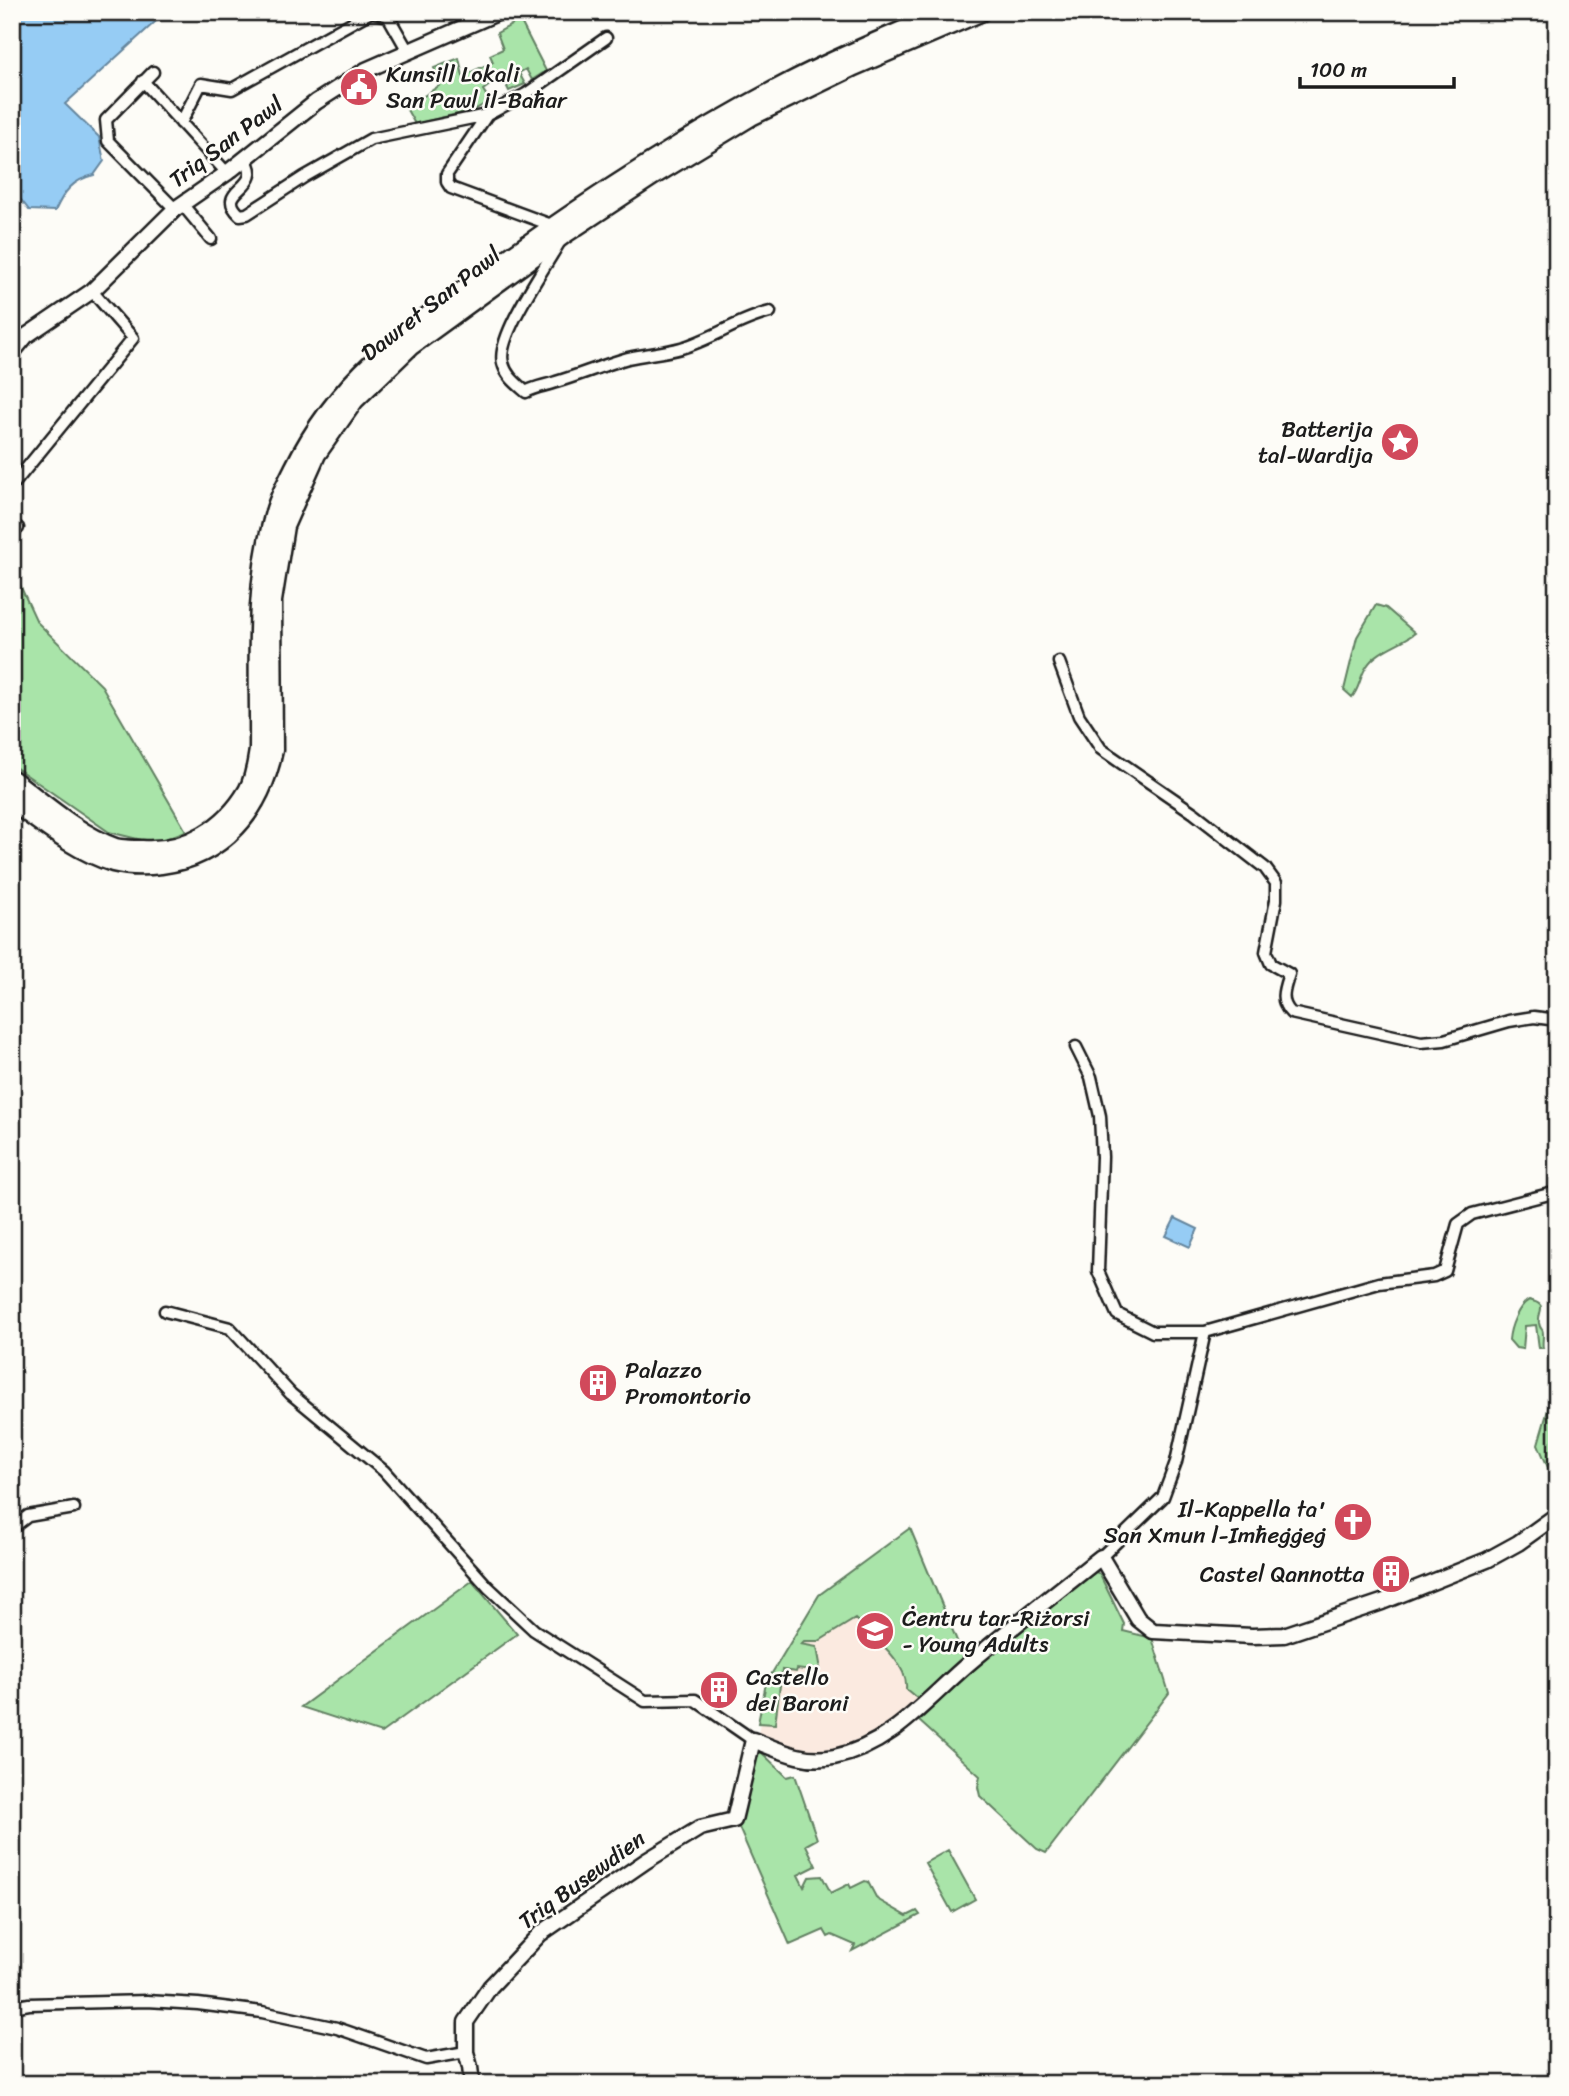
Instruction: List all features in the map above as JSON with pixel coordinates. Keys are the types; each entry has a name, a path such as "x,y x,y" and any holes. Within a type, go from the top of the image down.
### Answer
{"highway":[{"name":"Dawret San Pawl","path":"12,801 76,847 114,862 144,866 177,862 198,855 236,830 260,794 269,769 273,739 272,601 284,526 316,454 354,400 410,346 655,158 750,104 848,55 946,12"},
{"name":"Dawret San Pawl","path":"12,780 78,828 118,849 175,849 210,833 225,820 249,790 257,768 259,594 273,519 308,440 344,391 375,359 422,321 559,230 751,116 854,66 980,12"}],"street":[{"path":"181,123 201,84 232,89 372,12 388,16 408,51"},
{"name":"Triq San Pawl","path":"12,353 26,336 92,291 179,206 227,173 316,102 366,70 499,12"},
{"path":"244,158 251,168 251,176 234,195 232,203 240,215 247,214 370,139 487,115 526,94 606,38"},
{"path":"153,72 106,120 108,141 211,239"},
{"path":"143,81 227,173"},
{"path":"487,115 447,174 447,182 451,188 559,230 523,302 502,353 503,363 513,381 526,392 539,385 554,383 606,364 681,348 713,337 747,318 770,312"},
{"path":"12,486 134,338 92,291"},
{"path":"1059,662 1079,716 1101,749 1194,813 1271,875 1276,883 1276,900 1266,952 1270,964 1289,974 1283,998 1284,1006 1291,1013 1421,1042 1444,1040 1509,1021 1534,1017 1557,1020"},
{"path":"1076,1047 1091,1077 1100,1116 1102,1157 1098,1271 1117,1314 1153,1332 1205,1332 1380,1283 1434,1276 1445,1271 1458,1224 1472,1214 1557,1192"},
{"path":"165,1311 230,1328 291,1394 384,1471 473,1570 534,1630 645,1700 695,1700 753,1740 794,1757 813,1759 848,1753 880,1739 910,1718 967,1665 1101,1557 1163,1497 1176,1462 1205,1332"},
{"path":"12,1528 28,1516 74,1508"},
{"path":"1101,1557 1138,1619 1153,1631 1284,1635 1382,1602 1487,1560 1518,1544 1557,1515"},
{"name":"Triq Busewdien","path":"472,2084 466,2052 466,2022 475,2006 540,1934 646,1860 700,1828 734,1820 753,1740"},
{"path":"12,2007 29,2004 134,2001 198,2004 262,2012 337,2028 426,2059 466,2052"}],"shaded area":[{"name":"Ċentru tar-Riżorsi - Young Adults","path":"910,1528 919,1700 889,1725 851,1745 824,1751 792,1749 758,1735 766,1683 819,1595"}],"green space":[{"path":"520,20 546,71 532,80 526,69 519,73 525,84 509,91 507,87 511,84 507,77 499,82 497,80 483,90 490,101 474,110 415,124 406,108 440,85 434,68 459,58 463,76 493,62 490,55 503,49 497,33"},
{"path":"12,568 37,622 102,686 186,831 154,843 109,832 12,765"},
{"path":"1376,605 1386,608 1415,633 1371,660 1352,697 1344,690 1357,637"},
{"path":"1529,1300 1541,1306 1539,1323 1543,1332 1543,1348 1539,1348 1536,1325 1525,1326 1523,1349 1516,1348 1509,1340 1515,1317"},
{"path":"1557,1379 1557,1399 1552,1403 1555,1412 1553,1419 1557,1418 1557,1468 1550,1472 1538,1444"},
{"path":"910,1528 965,1660 919,1700 906,1689 902,1669 896,1660 855,1619 819,1641 804,1641 801,1644 817,1647 820,1664 818,1672 782,1670 775,1724 758,1723 766,1683 819,1595"},
{"path":"1095,1571 1100,1575 1124,1624 1123,1631 1152,1638 1169,1693 1046,1853 1037,1849 980,1796 980,1776 919,1721 983,1659"},
{"path":"472,1581 517,1634 381,1733 301,1707"},
{"path":"758,1749 787,1777 795,1775 817,1839 806,1845 816,1866 798,1875 804,1887 809,1877 822,1876 831,1893 849,1884 851,1888 865,1881 877,1899 907,1916 917,1911 920,1915 852,1951 855,1945 832,1935 828,1937 824,1930 790,1945 736,1821"},
{"path":"948,1850 975,1899 952,1912 925,1863"}],"water":[{"path":"12,12 166,12 65,104 99,137 104,161 94,175 80,180 70,188 55,211 29,210 21,200 12,199"},
{"path":"1175,1218 1198,1229 1190,1247 1166,1236"}],"place":[{"name":"Kunsill Lokali San Pawl il-Baħar","path":"359,87"},
{"name":"Batterija tal-Wardija","path":"1400,442"},
{"name":"Palazzo Promontorio","path":"598,1383"},
{"name":"Il-Kappella ta' San Xmun l-Imħeġġeġ","path":"1353,1522"},
{"name":"Castel Qannotta","path":"1391,1574"},
{"name":"Ċentru tar-Riżorsi - Young Adults","path":"875,1631"},
{"name":"Castello dei Baroni","path":"719,1690"}]}
